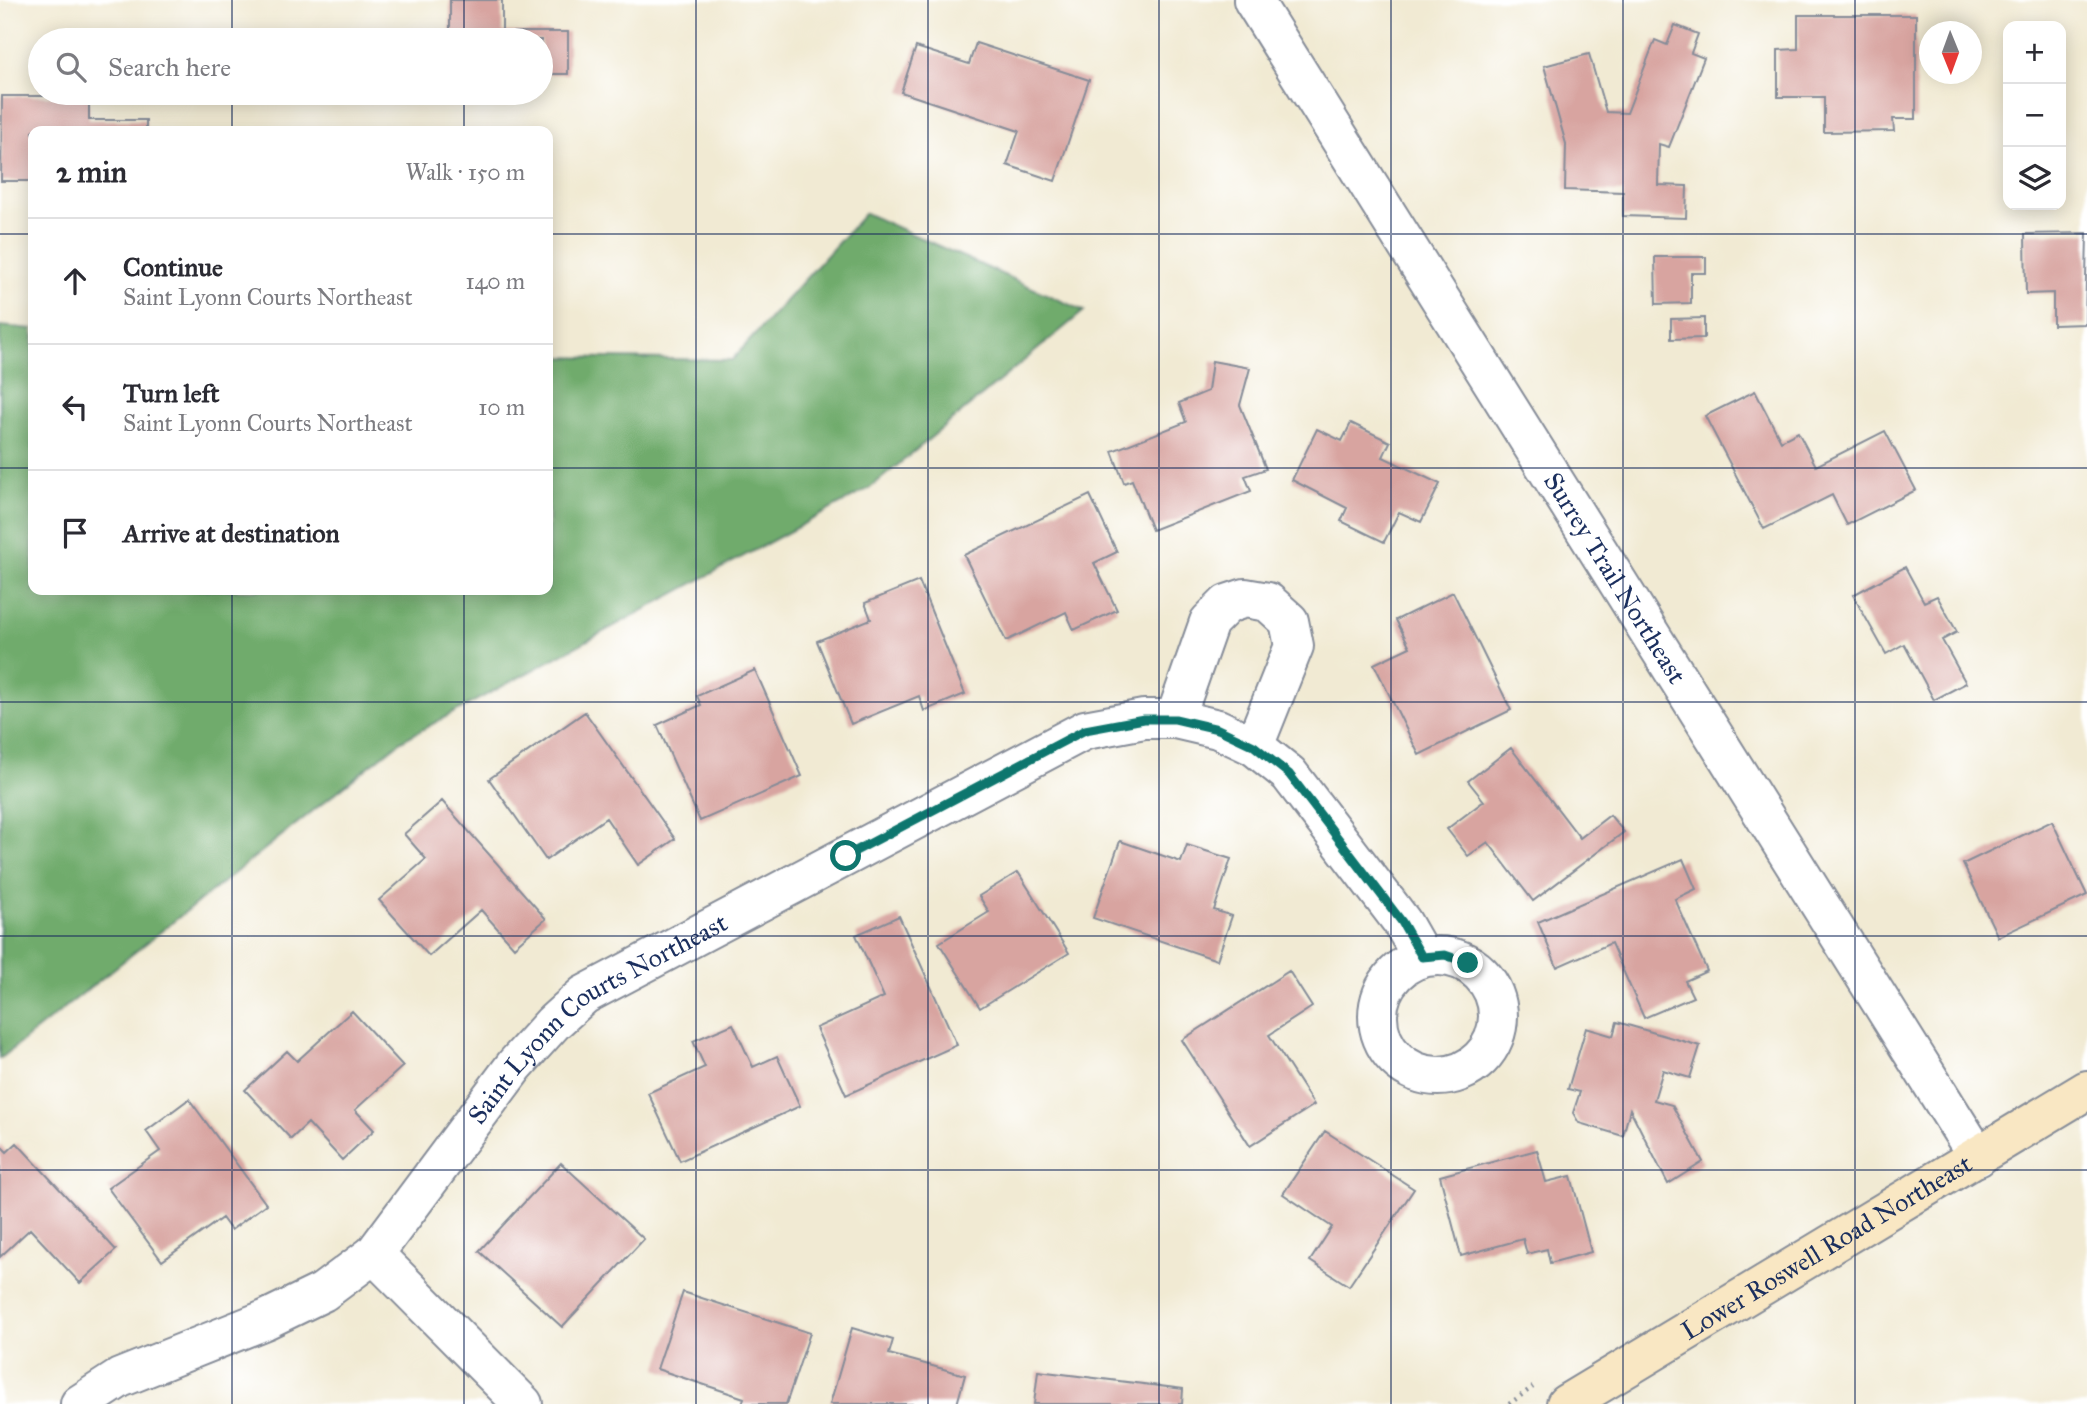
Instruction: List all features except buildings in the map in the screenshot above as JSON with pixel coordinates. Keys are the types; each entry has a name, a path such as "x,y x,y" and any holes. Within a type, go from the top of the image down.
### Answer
{"street":[{"name":"Surrey Trail Northeast","path":"1253,0 1978,1157"},
{"path":"1175,719 1209,622 1227,604 1245,598 1268,602 1289,621 1294,646 1254,746"},
{"name":"Saint Lyonn Courts Northeast","path":"80,1404 120,1378 265,1321 323,1292 374,1254 515,1065 583,995 1085,730 1144,719 1175,719 1218,729 1254,746 1289,774 1402,922 1422,957"},
{"name":"Lower Roswell Road Northeast","path":"1566,1404 2087,1090"},
{"path":"374,1254 523,1404"}],"green space":[{"path":"865,213 1084,311 870,488 401,741 0,1059 0,326 28,329 28,595 553,595 553,357 732,360"}],"route":[{"path":"846,856 1085,730 1144,719 1175,719 1218,729 1254,746 1289,774 1402,922 1422,957 1445,955 1468,963"}]}
